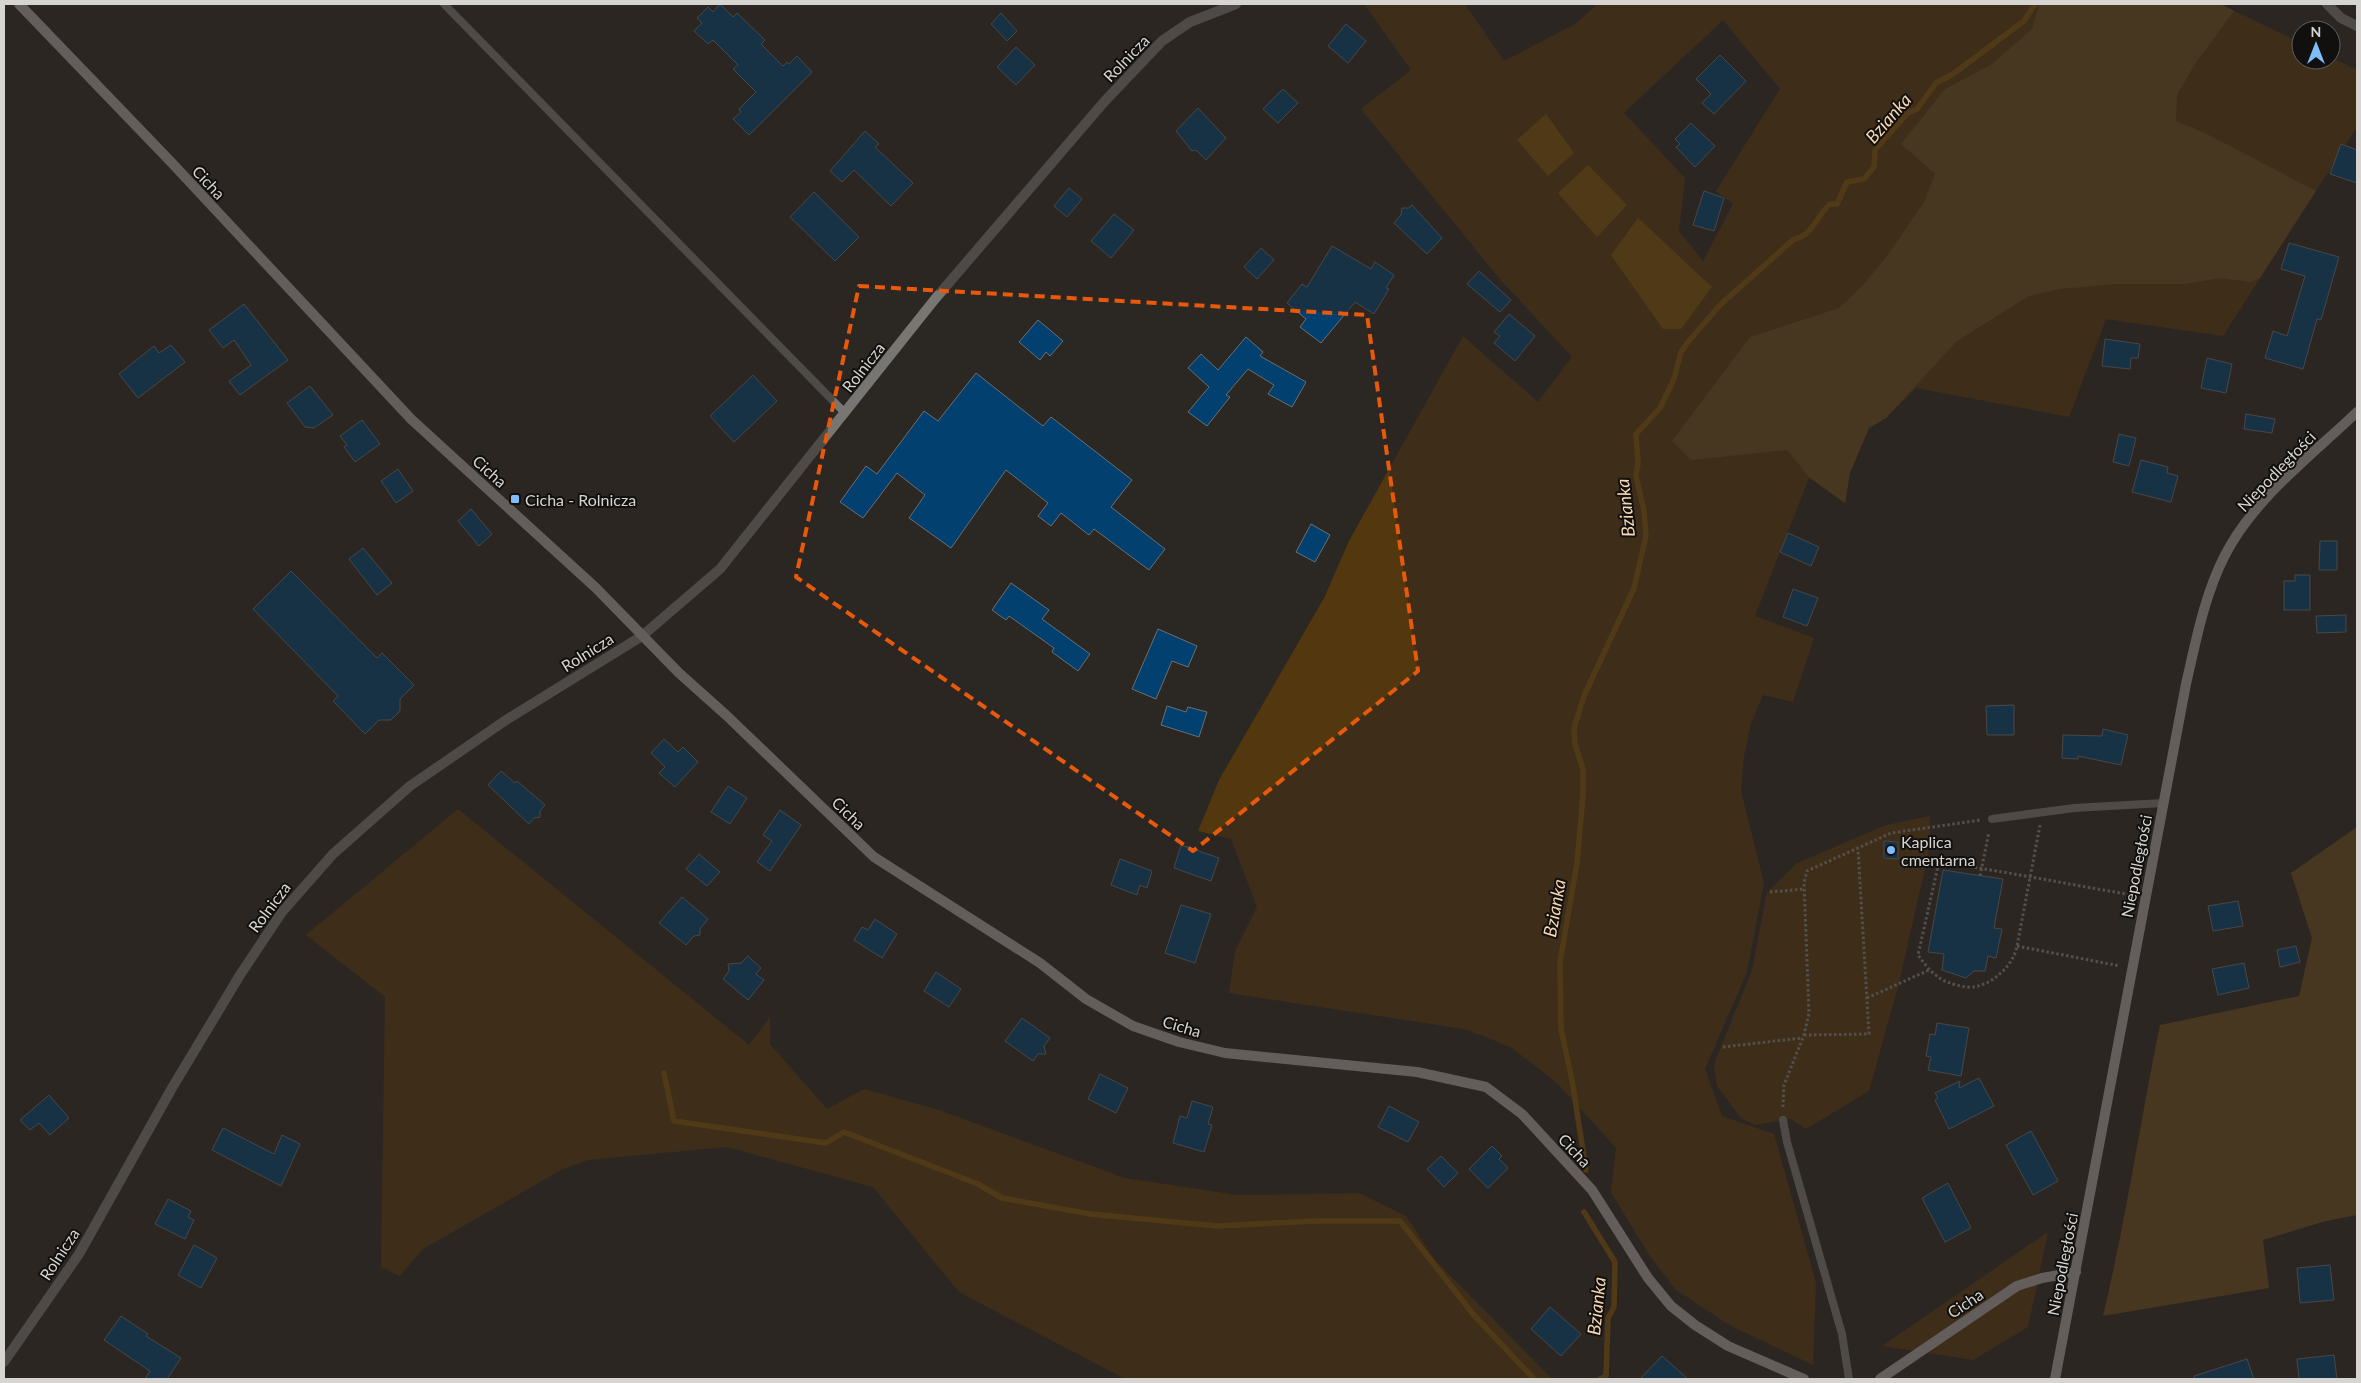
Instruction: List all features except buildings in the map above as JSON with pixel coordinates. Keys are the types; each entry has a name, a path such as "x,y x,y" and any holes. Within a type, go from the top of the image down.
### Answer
{"street":[{"name":"Cicha","path":"19,4 171,162 411,419 596,588 642,636 874,857 1040,964 1086,999 1133,1026 1179,1042 1226,1053 1417,1072 1486,1087 1522,1114 1592,1190 1648,1278 1671,1306 1695,1325 1728,1346 1804,1379"},
{"name":"Rolnicza","path":"4,1362 79,1254 172,1088 240,975 282,912 333,854 410,786 506,720 642,636 720,568 942,292 1104,102 1162,41 1190,22 1236,4"},
{"path":"2328,4 2341,18 2357,26"},
{"name":"Niepodległości","path":"2055,1379 2163,802 2198,630 2211,587 2224,556 2256,511 2276,488 2357,412"},
{"name":"Cicha","path":"1880,1379 2017,1286 2042,1278 2076,1272"}],"lane":[{"path":"444,4 845,413"},
{"path":"1992,819 2043,812 2163,802"},
{"path":"1783,1120 1787,1142 1842,1334 1849,1379"}],"path":[{"path":"2043,812 2031,877 2017,946 2012,961 1998,976 1973,987 1949,983 1929,970 1918,955 1939,862 1982,868 2031,877 2135,896"},
{"path":"1783,1120 1784,1085 1803,1037 1809,1013 1804,889 1807,871 1891,833 1992,819 1980,876"},
{"path":"1724,1047 1803,1037 1869,1034 1858,849"},
{"path":"1770,892 1804,889"},
{"path":"2017,946 2121,966"},
{"path":"1866,998 1929,970"}],"highlighted area":[{"path":"859,286 1367,315 1418,671 1193,851 796,577"}],"shaded area":[{"path":"1364,4 1465,4 1504,61 1575,24 1598,4 2220,4 2291,38 2291,70 2341,70 2341,62 2357,70 2357,127 2223,336 2106,319 2069,417 1916,388 1886,418 1869,428 1850,473 1845,503 1809,478 1755,616 1814,638 1793,702 1763,695 1751,723 1744,756 1741,791 1764,883 1747,972 1705,1069 1722,1116 1774,1134 1816,1283 1813,1365 1731,1326 1675,1289 1649,1255 1611,1192 1616,1148 1557,1083 1512,1048 1464,1029 1229,993 1235,951 1257,907 1231,839 1198,831 1219,780 1324,598 1349,541 1463,336 1538,402 1572,357 1499,278 1361,109 1411,70","holes":["1723,20 1780,89 1716,191 1733,204 1703,261 1679,231 1685,178 1624,113"]},
{"path":"2039,4 2221,4 2234,11 2195,64 2177,95 2176,121 2205,133 2316,191 2260,278 2250,282 2221,278 2184,284 2118,284 2060,289 2029,296 1957,341 1886,418 1869,428 1850,473 1845,503 1809,477 1787,450 1691,460 1672,441 1750,337 1839,308 1865,283 1889,253 1924,202 1935,174 1901,144 1945,89 1992,64 2032,29"},
{"path":"1546,114 1574,153 1548,176 1517,140"},
{"path":"1588,165 1627,205 1597,237 1558,193"},
{"path":"1638,218 1712,287 1681,329 1663,329 1611,255"},
{"path":"458,809 749,1045 770,1017 770,1044 827,1109 864,1089 939,1110 1125,1178 1237,1195 1359,1193 1406,1216 1435,1260 1552,1379 1125,1379 959,1292 873,1187 727,1147 588,1160 561,1170 423,1249 400,1276 381,1267 385,997 306,935"},
{"path":"1930,816 1930,846 1899,983 1869,1091 1806,1129 1791,1119 1755,1125 1741,1118 1717,1086 1714,1064 1752,970 1767,892 1797,863 1886,825"},
{"path":"2357,827 2357,1215 2326,1221 2263,1240 2269,1288 2103,1316 2119,1244 2160,1025 2299,996 2312,938 2291,873"},
{"path":"2048,1232 2028,1327 1973,1360 1882,1346"}],"waterway":[{"name":"Bzianka","path":"1586,1170 1572,1080 1561,1029 1560,962 1577,863 1583,795 1583,769 1575,744 1574,728 1584,696 1634,588 1646,536 1644,511 1636,476 1638,463 1636,434 1660,408 1674,379 1681,352 1720,305 1794,239 1806,234 1830,204 1837,204 1847,182 1864,179 1874,167 1875,150 1908,113 1917,109 1936,83 1953,74 2024,21 2035,4"},
{"path":"664,1073 674,1121 826,1143 844,1132 978,1184 1002,1198 1090,1214 1217,1226 1316,1221 1400,1221 1473,1314 1534,1379"},
{"name":"Bzianka","path":"1584,1212 1615,1262 1614,1307 1608,1318 1606,1376 1600,1379"}],"place":[{"name":"Cicha - Rolnicza","path":"515,499"},
{"name":"Kaplica cmentarna","path":"1891,850"}]}
